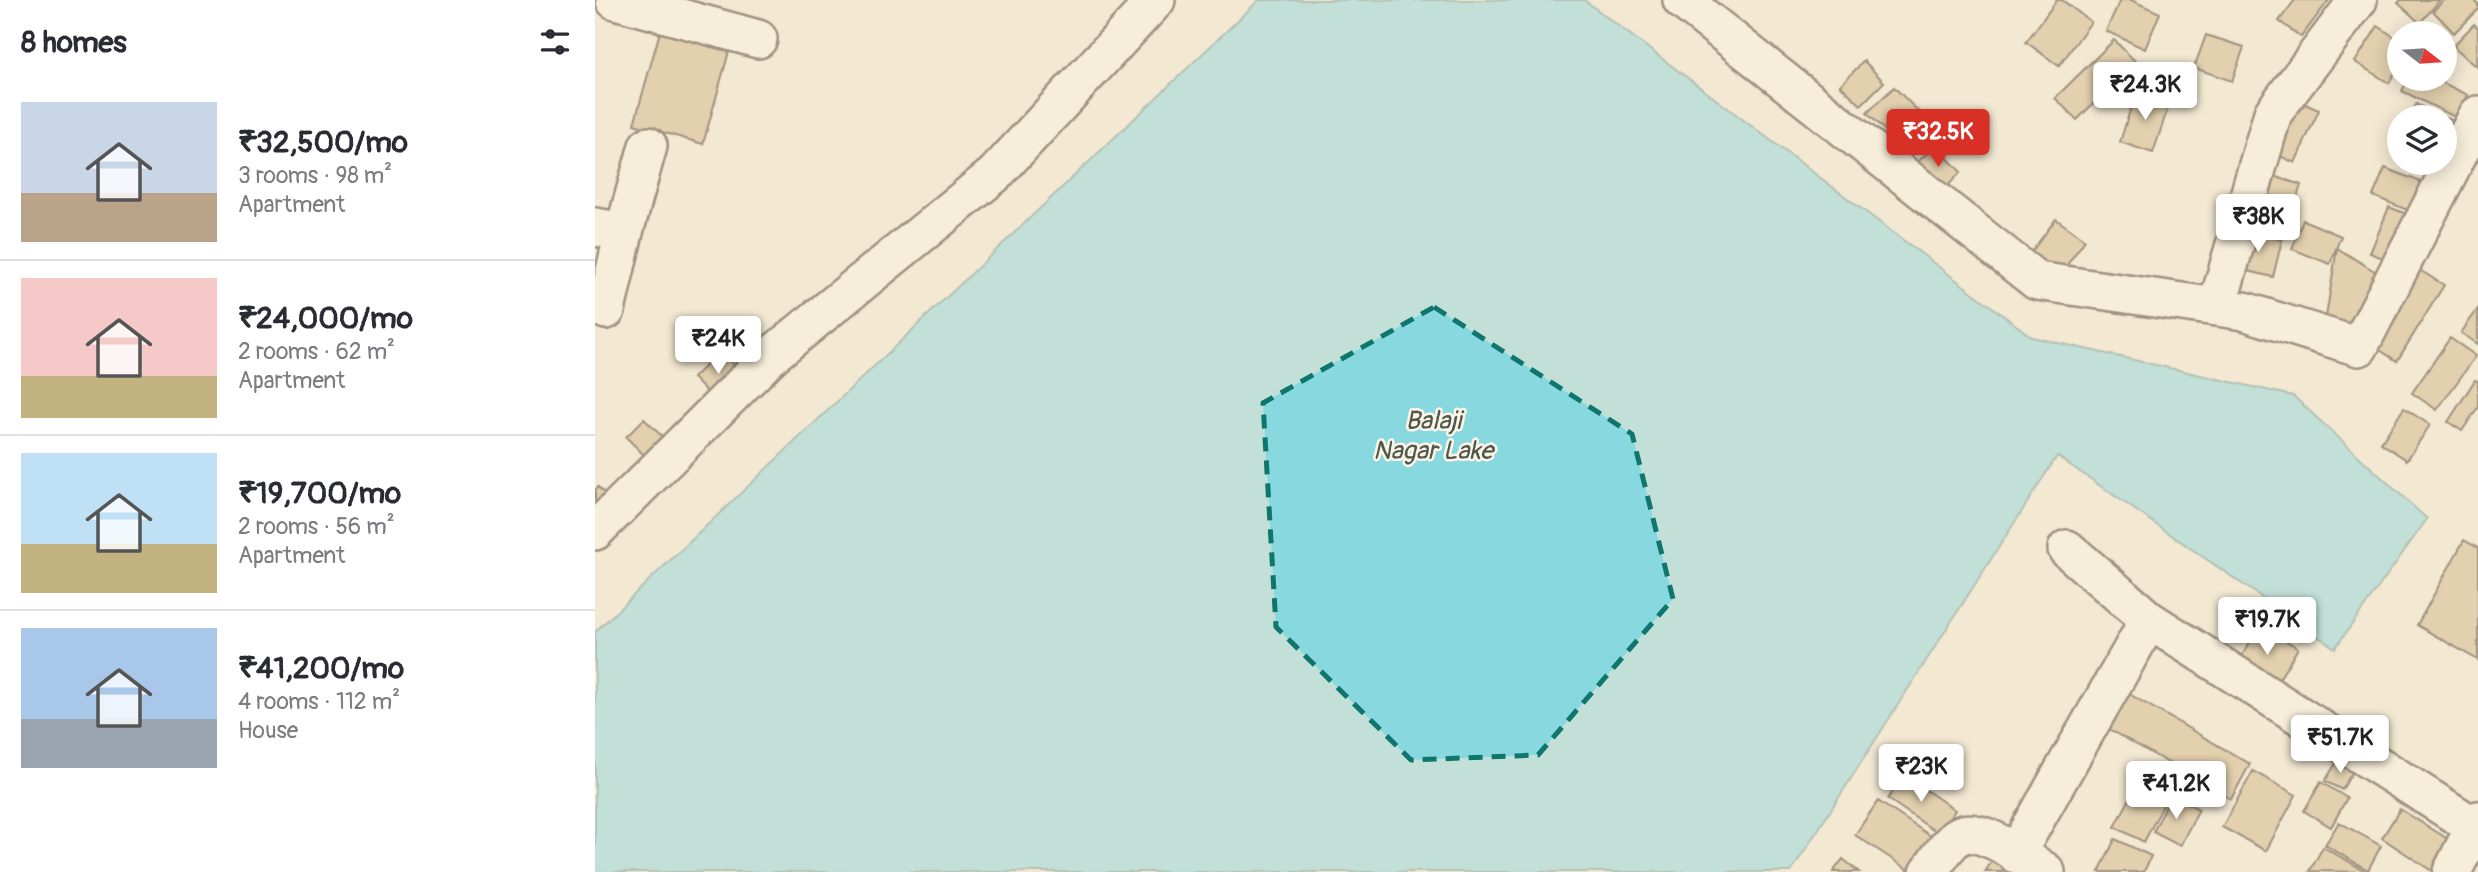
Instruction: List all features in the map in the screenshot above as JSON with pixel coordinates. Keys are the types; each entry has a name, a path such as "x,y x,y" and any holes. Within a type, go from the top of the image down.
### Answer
{"street":[{"path":"615,0 758,39"},
{"path":"595,531 772,355 995,174 1156,0"},
{"path":"1682,0 2038,281 2243,311 2359,347 2478,115"},
{"path":"2217,307 2273,113 2358,0"},
{"path":"606,310 610,230 648,146"},
{"path":"2067,549 2149,620 2476,824 2452,872"},
{"path":"1929,872 1958,836 1969,831 1983,835 2031,863 2149,620"}],"highlighted area":[{"path":"1434,307 1632,434 1673,599 1538,755 1411,760 1276,627 1263,403"}],"water":[{"name":"Balaji Nagar Lake","path":"1259,0 1584,0 2032,337 2293,396 2427,519 2335,648 2057,456 1791,872 595,872 595,632"}],"building":[{"path":"2057,0 2062,0 2091,22 2059,66 2026,42"},
{"path":"2120,0 2131,0 2160,13 2145,49 2106,31"},
{"path":"2295,0 2329,0 2301,37 2279,21"},
{"path":"2401,0 2440,0 2422,21 2418,21 2398,3"},
{"path":"2444,0 2474,0 2478,4 2478,9 2457,30 2457,21 2443,21 2433,11"},
{"path":"2474,24 2478,28 2477,67 2457,50 2457,42"},
{"path":"2378,26 2387,32 2387,82 2355,62"},
{"path":"661,28 730,48 703,144 634,124"},
{"path":"2206,35 2244,47 2232,81 2194,68"},
{"path":"2114,40 2135,61 2077,120 2055,98"},
{"path":"1864,61 1884,82 1861,105 1840,85"},
{"path":"1894,87 1920,113 1894,139 1867,113"},
{"path":"2457,90 2468,95 2457,118 2457,105 2431,105 2402,91"},
{"path":"2136,91 2170,102 2153,153 2120,142"},
{"path":"2293,99 2319,110 2295,163 2269,151"},
{"path":"1935,145 1961,172 1941,193 1914,166"},
{"path":"2385,168 2387,175 2403,175 2429,185 2417,214 2373,196"},
{"path":"2268,174 2301,185 2292,213 2259,202"},
{"path":"2389,207 2414,217 2395,263 2370,253"},
{"path":"2056,219 2085,240 2059,276 2029,255"},
{"path":"2303,220 2341,236 2330,264 2292,249"},
{"path":"2244,230 2282,240 2273,277 2235,268"},
{"path":"2337,248 2381,275 2347,332 2326,317"},
{"path":"2413,266 2444,285 2397,361 2366,341"},
{"path":"2478,309 2478,344 2461,333"},
{"path":"2450,338 2476,356 2437,410 2412,393"},
{"path":"720,351 743,374 716,401 693,378"},
{"path":"2475,380 2478,381 2478,407 2462,431 2448,422"},
{"path":"2404,408 2430,425 2407,460 2381,443"},
{"path":"644,419 669,443 650,461 626,437"},
{"path":"598,487 616,505 595,527 595,490"},
{"path":"2464,540 2478,548 2478,660 2417,625"},
{"path":"2260,625 2298,648 2273,689 2236,666"},
{"path":"2124,691 2250,764 2231,799 2104,726"},
{"path":"2338,760 2354,769 2342,790 2325,781"},
{"path":"2253,771 2296,795 2266,851 2222,827"},
{"path":"1904,775 1955,810 1939,834 1888,799"},
{"path":"2140,779 2169,794 2144,842 2115,827"},
{"path":"2321,782 2347,798 2331,827 2304,811"},
{"path":"2171,796 2199,809 2180,846 2153,832"},
{"path":"1878,801 1935,839 1912,872 1855,835"},
{"path":"2400,809 2451,841 2432,871 2382,838"},
{"path":"2339,822 2381,846 2368,870 2325,845"},
{"path":"2115,839 2151,856 2144,872 2099,872"},
{"path":"2323,847 2367,872 2310,871"},
{"path":"1997,853 2017,872 1985,872"},
{"path":"1843,859 1859,872 1833,872"}]}
